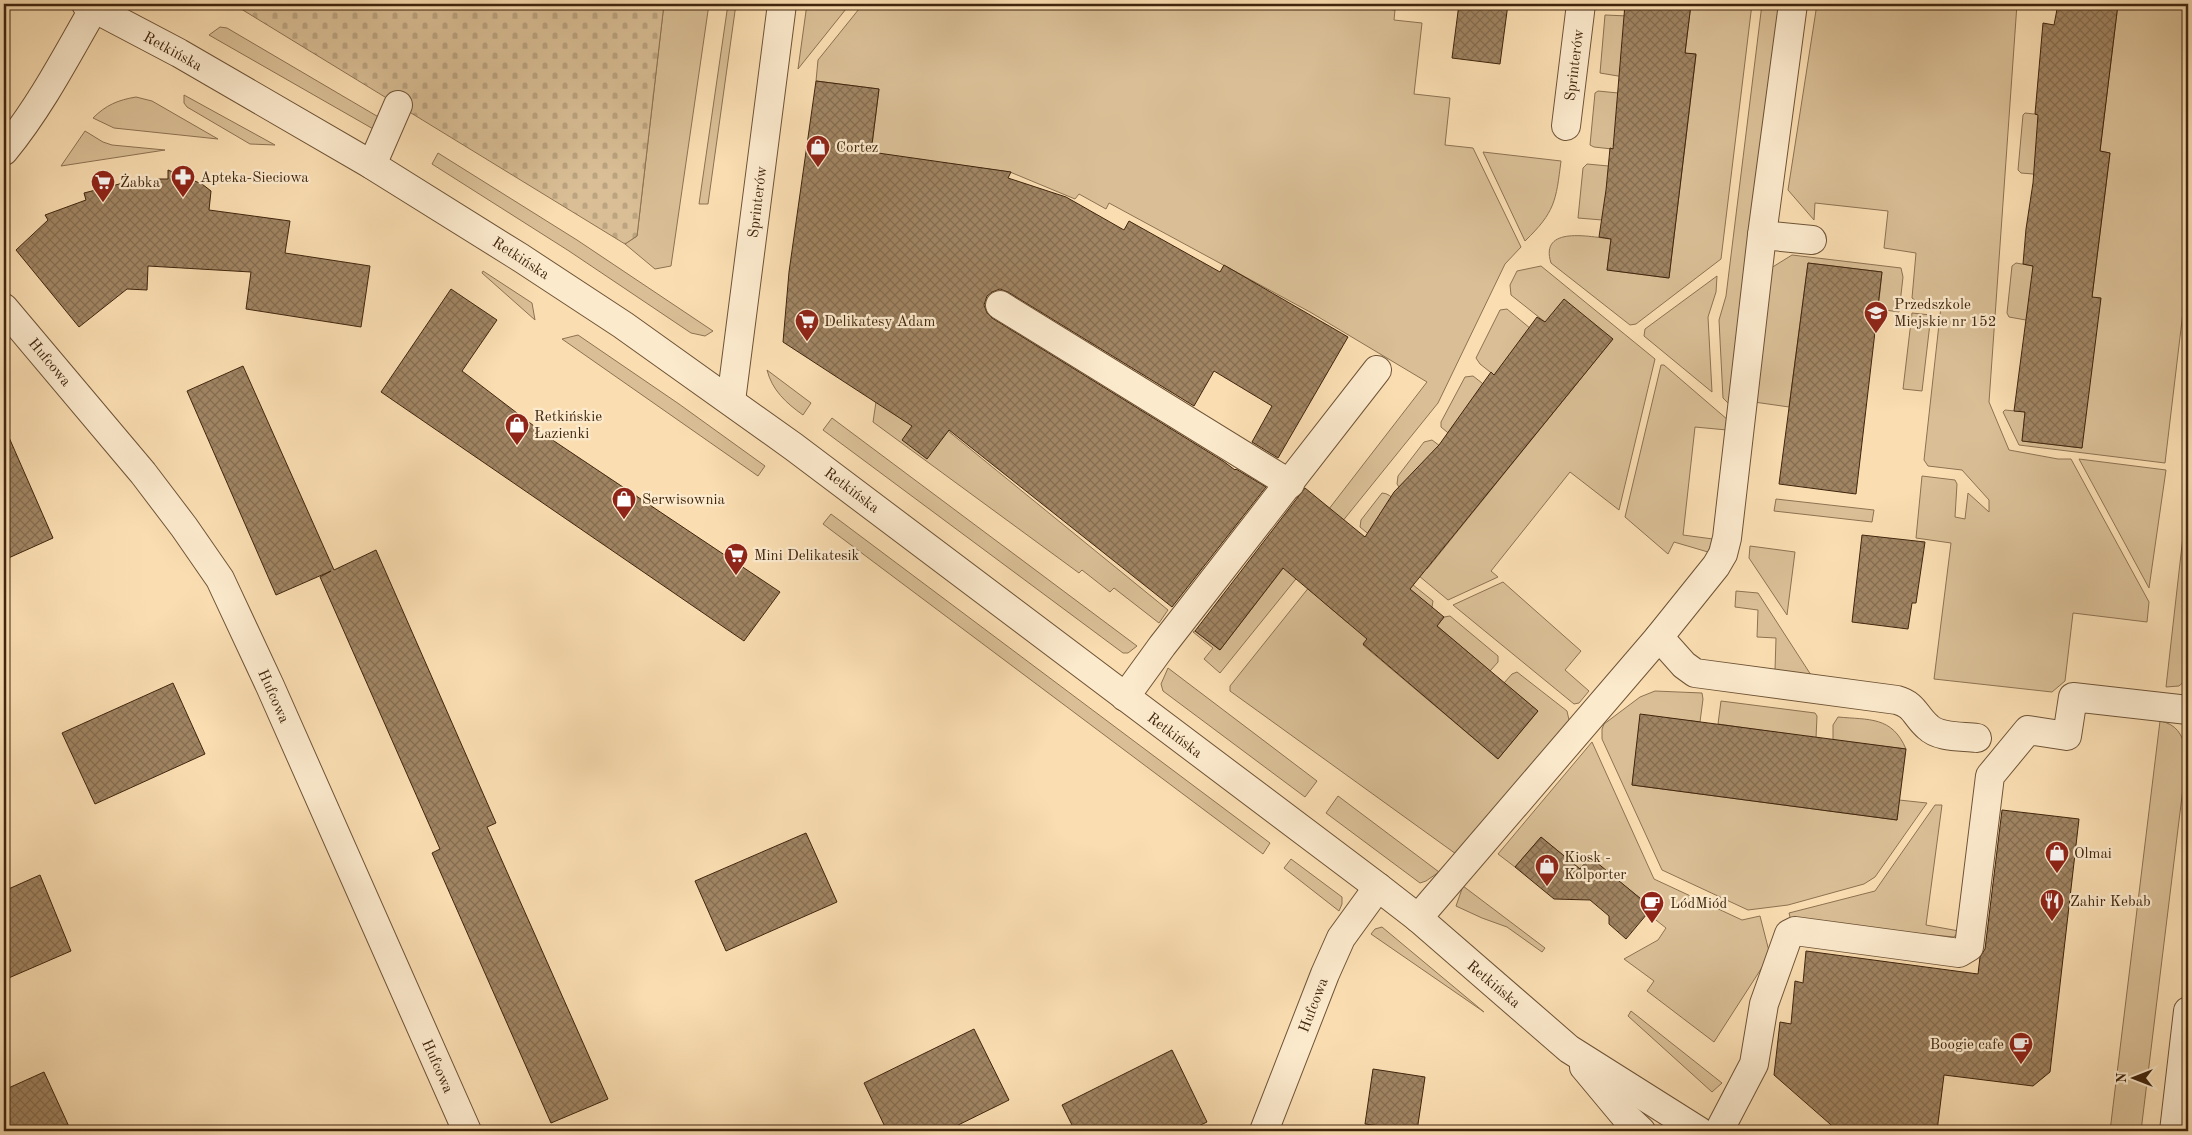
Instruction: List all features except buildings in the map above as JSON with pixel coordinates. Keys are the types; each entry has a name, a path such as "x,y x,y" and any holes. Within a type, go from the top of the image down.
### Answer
{"street":[{"name":"Sprinterów","path":"731,400 782,4"},
{"name":"Sprinterów","path":"1566,126 1581,4"},
{"path":"1418,918 1659,637 1698,590 1723,554 1728,532 1762,235 1793,4"},
{"name":"Retkińska","path":"90,6 179,53 372,165 521,258 731,400 1378,887 1418,918 1569,1049 1699,1131"},
{"path":"4,150 41,98 90,6"},
{"path":"372,165 398,105"},
{"path":"1762,235 1812,240"},
{"path":"1000,305 1290,484"},
{"name":"Hufcowa","path":"4,308 144,474 220,579 301,754 467,1131"},
{"path":"1125,697 1162,646 1377,370"},
{"path":"1659,637 1684,665 1695,673 1897,700 1908,703 1929,728 1938,733 1977,738"},
{"path":"1719,1131 1754,1064 1764,1004 1789,934 1795,931 1958,954 1964,952 1969,947 1990,776 2028,730 2067,736 2073,698 2188,710"},
{"name":"Hufcowa","path":"1264,1131 1324,974 1341,938 1378,887"},
{"path":"2174,1131 2188,1011"},
{"name":"Retkińska","path":"1569,1049 1624,1115 1641,1131"}],"green space":[{"path":"233,4 664,4 637,236 625,244"},
{"path":"664,4 709,4 671,266 655,269 625,244 637,236"},
{"path":"728,4 736,4 708,204 699,204"},
{"path":"807,4 850,4 798,69"},
{"path":"863,4 1344,4 1395,10 1394,20 1422,23 1414,94 1450,98 1445,145 1473,148 1521,247 1505,264 1438,403 1220,673 1204,659 1213,648 1193,632 1195,631 1220,650 1427,382 1310,312 1109,203 1106,209 1079,194 1075,199 1010,172 871,153 879,89 816,81 818,60"},
{"path":"1691,4 1752,4 1721,259 1636,324 1630,325 1551,263 1549,251 1552,243 1559,238 1569,236 1611,239 1607,270 1669,278 1696,55 1685,53"},
{"path":"1762,4 1779,4 1731,403 1729,404 1723,398 1719,320 1726,296"},
{"name":"Przedszkole Miejskie nr 152","path":"1817,4 2017,4 1989,402 2009,450 2058,459 2071,459 2149,602 2147,622 2073,613 2065,681 2052,692 1934,679 1951,543 1916,538 1922,476 1955,480 1957,484 1955,517 1965,519 1968,493 1989,512 1989,500 1962,470 1928,466 1924,460 1941,306 1919,303 1912,298 1916,253 1884,248 1888,211 1815,203 1814,220 1788,190"},
{"path":"2118,4 2188,4 2188,270 2165,463 2019,445 2003,412 2005,410 2025,412 2022,441 2082,448 2092,297 2110,153 2100,151"},
{"path":"1605,15 1628,16 1630,78 1600,73"},
{"path":"220,27 227,28 387,122 382,134 209,35"},
{"path":"1598,91 1628,94 1621,150 1590,145 1595,93"},
{"path":"184,95 275,145 250,144 187,107 184,103"},
{"path":"136,97 152,101 218,139 114,128 93,118 113,104"},
{"path":"2025,113 2043,115 2045,175 2021,173 2018,170 2023,115"},
{"path":"85,131 112,145 165,150 61,166"},
{"path":"1483,152 1561,161 1552,205 1543,222 1525,241"},
{"path":"438,153 577,240 713,331 705,336 691,333 569,251 432,164"},
{"path":"1587,164 1619,167 1602,220 1578,218 1583,168"},
{"path":"1792,255 1901,268 1903,277 1899,312 1878,309 1882,272 1808,263 1789,407 1754,402 1771,268"},
{"path":"2016,263 2033,266 2037,322 2009,317 2007,313 2012,266"},
{"path":"1541,266 1655,359 1619,510 1570,472 1491,571 1498,577 1448,600 1360,527 1361,520 1382,493 1390,496 1397,502 1403,513 1427,569 1612,340 1545,322 1511,295 1510,285 1517,271"},
{"path":"483,271 532,303 535,320 482,273"},
{"path":"1717,276 1716,292 1708,317 1712,392 1644,336 1645,329"},
{"path":"1507,309 1537,334 1499,379 1480,364 1476,358 1500,310"},
{"path":"1912,313 1931,315 1922,391 1903,389"},
{"path":"578,335 765,466 758,476 562,339"},
{"path":"1661,365 1664,365 1728,420 1727,430 1695,427 1683,535 1713,539 1708,552 1674,542 1668,554 1625,517"},
{"path":"767,370 811,403 803,415 791,406 776,390"},
{"path":"1473,376 1491,390 1453,437 1441,427 1441,422 1465,377"},
{"path":"888,382 1168,610 1159,623 1114,588 1110,592 1082,570 1079,573 873,422 876,402"},
{"path":"832,418 1137,646 1128,653 1123,653 823,430"},
{"path":"1432,440 1444,449 1399,487 1397,484 1398,476 1424,442"},
{"path":"2079,459 2166,470 2149,588"},
{"path":"2188,492 2188,678 2179,686 2166,687"},
{"path":"1776,499 1874,510 1872,522 1774,511"},
{"path":"831,514 1270,843 1263,854 823,524"},
{"path":"1346,541 1352,563 1321,600 1348,623 1387,564 1433,601 1432,607 1424,616 1402,597 1363,645 1498,759 1538,711 1504,683 1512,674 1517,672 1567,711 1569,720 1456,854 1230,691 1230,686"},
{"path":"1750,546 1795,552 1787,615 1749,558"},
{"path":"1503,582 1581,651 1565,670 1589,691 1579,703 1574,704 1453,605"},
{"path":"1736,591 1758,593 1811,675 1775,670 1776,638 1757,637 1758,610 1735,607"},
{"path":"1450,616 1498,656 1498,662 1490,671 1437,626 1444,617"},
{"path":"1168,668 1317,781 1305,797 1163,691 1161,684"},
{"path":"1655,691 1702,693 1700,722 1641,715 1632,785 1897,820 1899,800 1927,803 1875,877 1864,884 1788,905 1748,910 1662,870 1602,739 1604,724 1640,697"},
{"path":"1721,701 1815,713 1817,716 1816,738 1718,724"},
{"path":"1838,717 1869,720 1887,725 1894,730 1906,749 1833,740 1833,725"},
{"path":"2160,721 2178,730 2182,738 2185,747 2183,788 2141,1131 2110,1131"},
{"path":"1592,742 1654,879 1742,920 1760,916 1770,955 1714,1042 1647,991 1654,981 1624,959 1658,940 1666,928 1647,913 1652,908 1590,858 1580,869 1541,837 1515,867 1498,854"},
{"path":"1338,796 1439,872 1420,883 1326,813"},
{"path":"1935,805 1942,805 1926,925 1959,931 1954,937 1791,921 1789,913 1875,891"},
{"path":"1291,859 1342,897 1339,911 1284,868"},
{"path":"1463,886 1545,948 1542,952 1507,927 1456,906"},
{"path":"1382,927 1484,1012 1371,934 1375,929"},
{"path":"1631,1011 1722,1083 1712,1092 1628,1016"}],"place":[{"name":"Cortez","path":"818,168"},
{"name":"Apteka-Sieciowa","path":"183,198"},
{"name":"Żabka","path":"103,203"},
{"name":"Przedszkole Miejskie nr 152","path":"1876,334"},
{"name":"Delikatesy Adam","path":"807,342"},
{"name":"Retkińskie Łazienki","path":"517,446"},
{"name":"Serwisownia","path":"624,520"},
{"name":"Mini Delikatesik","path":"736,576"},
{"name":"Olmai","path":"2057,874"},
{"name":"Kiosk - Kolporter","path":"1547,887"},
{"name":"Zahir Kebab","path":"2052,922"},
{"name":"LódMiód","path":"1652,924"},
{"name":"Boogie cafe","path":"2021,1065"}]}
